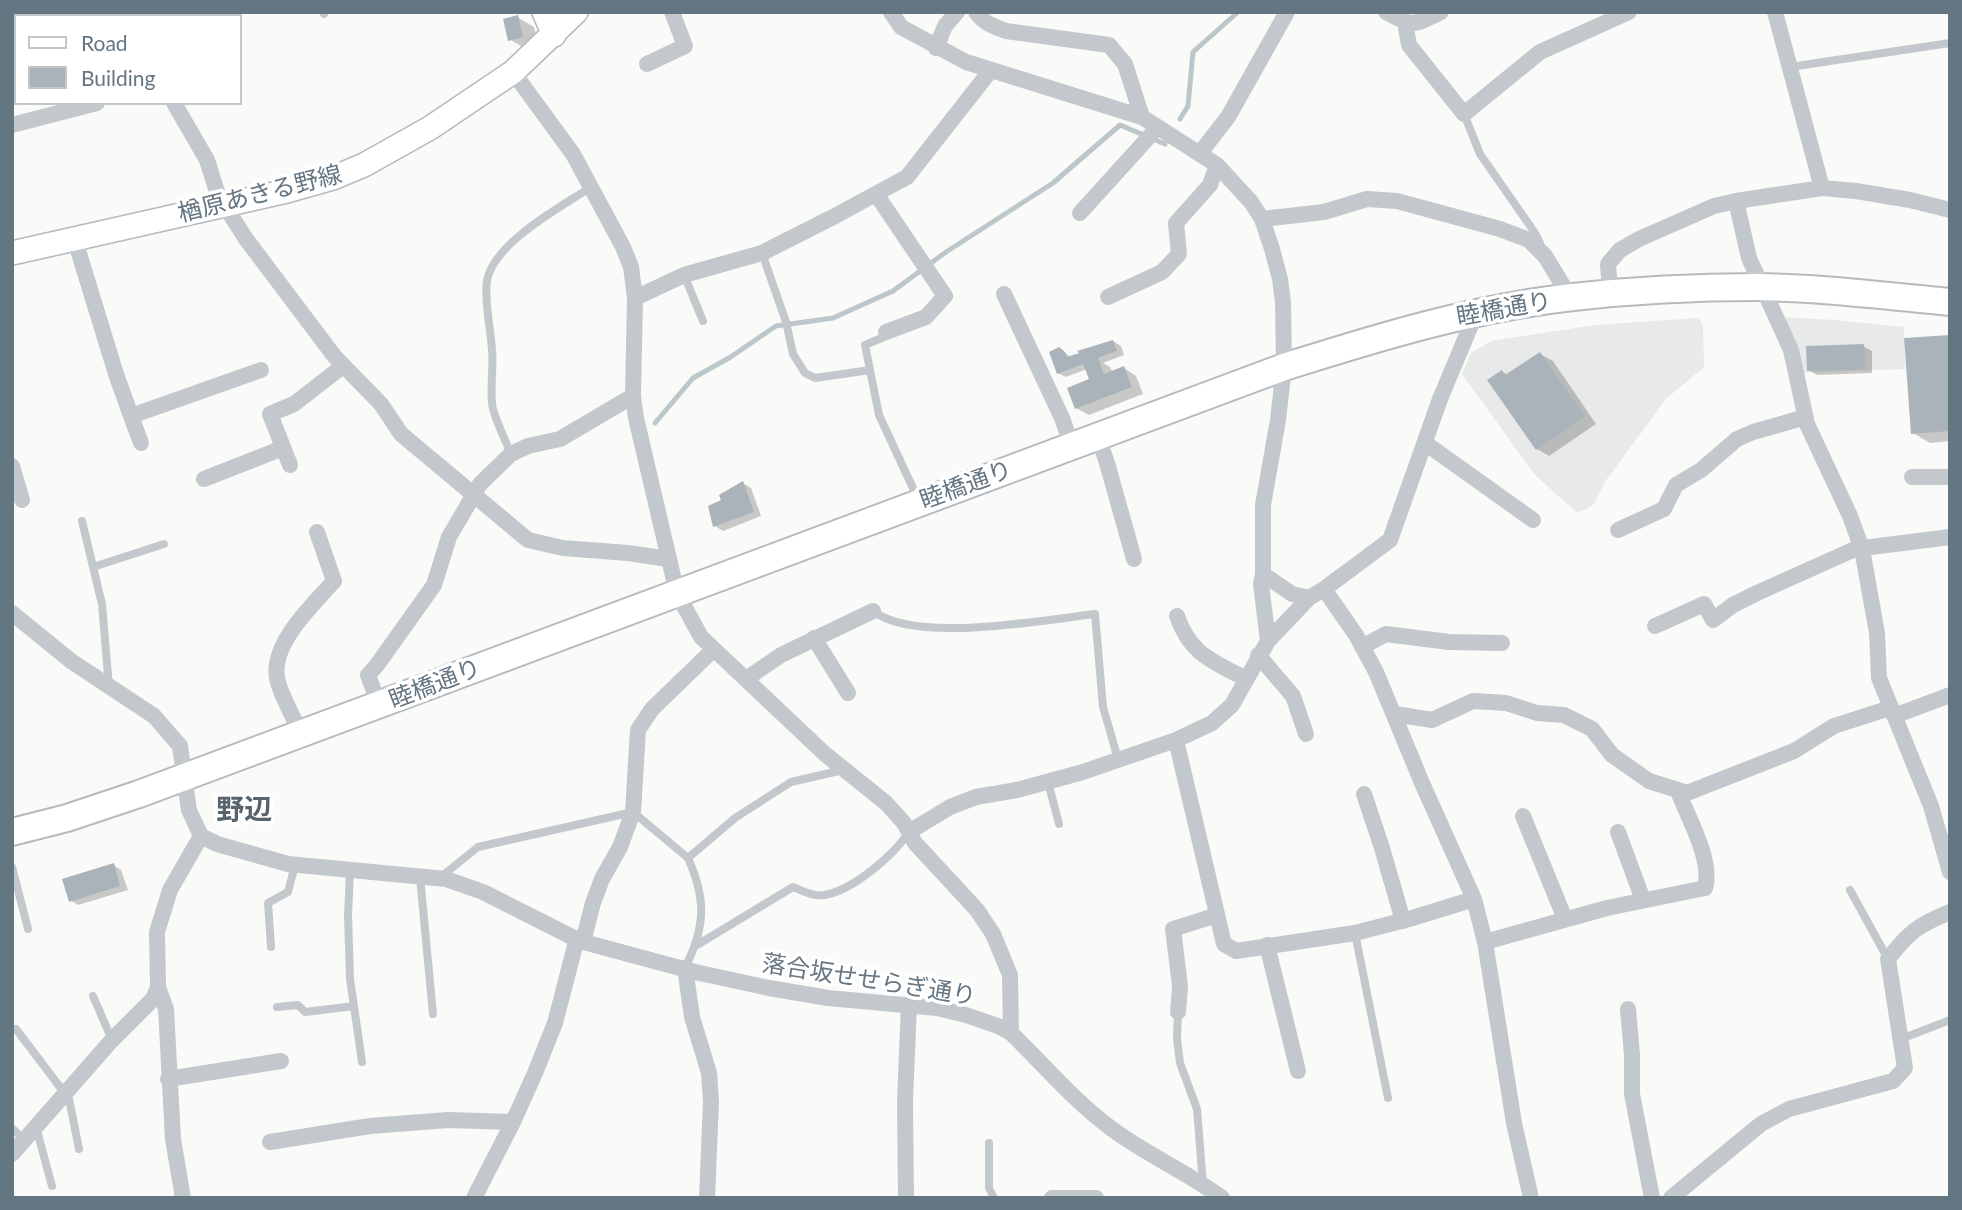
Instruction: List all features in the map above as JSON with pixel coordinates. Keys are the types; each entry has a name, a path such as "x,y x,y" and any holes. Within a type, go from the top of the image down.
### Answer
{"main road":[{"path":"544,12 554,35"},
{"name":"楢原あきる野線","path":"12,253 333,178 364,165 430,128 513,72 576,12"},
{"name":"睦橋通り","path":"12,832 67,818 183,778 1284,367 1384,335 1476,313 1570,297 1688,288 1761,287 1845,291 1950,302"}],"street":[{"path":"647,64 685,46 672,12"},
{"path":"891,12 901,27 966,62 1142,117 1217,165 1262,219 1280,279 1284,367 1263,505 1261,584 1268,641"},
{"path":"936,48 945,26 957,12"},
{"path":"976,12 987,22 1006,31 1109,46 1125,64 1142,117"},
{"path":"1200,153 1228,117 1287,12"},
{"path":"1386,12 1405,22 1418,23 1441,12"},
{"path":"1405,22 1409,45 1464,114 1539,52 1629,12"},
{"path":"1775,12 1822,188"},
{"path":"635,298 684,275 762,253 907,177 991,70"},
{"path":"513,72 573,154 631,267 635,298 633,396 636,418 677,593 701,637 844,770 886,803 915,843 977,911 993,934 1010,975 1011,1033"},
{"path":"12,125 89,105"},
{"path":"175,105 207,160 218,195 246,239 343,366 381,404 401,434 528,540 563,548 669,559"},
{"path":"1080,213 1156,128"},
{"path":"1108,297 1162,272 1179,254 1176,223 1210,185 1217,165"},
{"path":"1610,293 1608,264 1620,250 1714,206 1822,188 1883,195 1950,210"},
{"path":"876,194 945,296 926,317 886,332"},
{"path":"1262,219 1324,212 1367,199 1397,201 1500,229 1529,240 1545,256 1570,297"},
{"path":"1736,201 1749,258 1791,350 1806,417 1862,549 1877,633 1879,678 1931,806 1950,872"},
{"path":"74,237 116,374 141,443"},
{"path":"1004,294 1062,418 1072,446"},
{"path":"909,832 950,807 976,797 1048,782 1118,760 1176,740 1212,723 1223,714 1232,705 1268,641 1309,598 1390,540 1440,399 1476,313"},
{"path":"290,465 270,414 294,404 343,366"},
{"path":"131,416 261,370"},
{"path":"379,705 368,675 434,585 449,537 480,484 511,454 528,446 560,439 633,396"},
{"path":"1618,530 1664,509 1676,485 1701,470 1737,439 1806,417"},
{"path":"1098,437 1133,559"},
{"path":"1425,443 1533,520"},
{"path":"204,479 284,448"},
{"path":"12,466 22,500"},
{"path":"1912,477 1950,477"},
{"path":"301,734 277,678 279,656 296,624 334,581 317,532"},
{"path":"1655,626 1704,604 1713,620 1733,605 1757,593 1855,549 1950,537"},
{"path":"1263,574 1292,594 1309,598"},
{"path":"1324,589 1376,672 1474,899 1485,942 1514,1123 1531,1198"},
{"path":"746,679 781,655 873,611"},
{"path":"12,614 71,661 154,716 180,746 189,810 201,836 170,890 157,932 158,987 166,1009 173,1139 183,1198"},
{"path":"1177,616 1191,646 1206,659 1246,679"},
{"path":"1362,647 1385,634 1439,642 1502,643"},
{"path":"814,639 848,693"},
{"path":"474,1198 513,1122 555,1023 575,946 585,934 598,891 620,847 633,812 638,730 652,709 714,649"},
{"path":"1258,655 1293,696 1306,734"},
{"path":"1395,714 1432,720 1473,701 1506,703 1537,713 1564,715 1592,729 1612,755 1649,781 1687,793 1794,751 1834,726 1950,695"},
{"path":"1176,740 1224,944 1236,951 1354,933 1474,899"},
{"path":"1485,942 1565,919 1705,888 1708,878 1701,846 1678,791"},
{"path":"1364,794 1402,921"},
{"path":"1523,816 1565,919"},
{"path":"1618,832 1643,900"},
{"name":"落合坂せせらぎ通り","path":"201,836 216,845 295,865 439,878 483,892 580,941 695,972 828,998 909,1004 966,1015 998,1026 1011,1033 1114,1130 1222,1198"},
{"path":"1671,1198 1761,1124 1789,1109 1893,1081 1905,1068 1888,959 1907,934 1925,922 1950,912"},
{"path":"1178,1012 1180,986 1173,929 1217,915"},
{"path":"1268,945 1298,1071"},
{"path":"685,968 692,1017 709,1073 711,1102 707,1198"},
{"path":"12,1154 112,1040 153,999 158,987"},
{"path":"906,1198 905,1101 909,1004"},
{"path":"1628,1009 1632,1094 1652,1198"},
{"path":"168,1079 281,1062"},
{"path":"270,1142 370,1126 448,1120 513,1122"},
{"path":"1052,1198 1096,1198"}],"lane":[{"path":"1790,67 1950,43"},
{"path":"1464,114 1480,154 1535,233 1545,256"},
{"path":"511,454 492,407 494,365 487,313 487,280 506,248 536,224 592,187"},
{"path":"762,253 787,326 793,355 805,373 815,378 870,373"},
{"path":"684,275 704,321"},
{"path":"886,332 884,337 865,345 870,373 879,415 919,503"},
{"path":"82,521 102,604 109,687"},
{"path":"93,567 164,544"},
{"path":"873,611 884,619 937,629 978,628 1095,614 1103,707 1118,760"},
{"path":"688,858 735,818 791,782 844,770"},
{"path":"1048,782 1059,824"},
{"path":"439,878 478,847 633,812 688,858 696,877 702,910 697,945 685,968"},
{"path":"697,945 793,887 811,894 826,895 855,883 901,844 909,832"},
{"path":"271,947 268,903 288,892 295,865"},
{"path":"12,867 28,929"},
{"path":"350,871 350,979 362,1062"},
{"path":"420,877 433,1014"},
{"path":"1850,890 1888,959"},
{"path":"1354,933 1388,1098"},
{"path":"93,996 112,1040"},
{"path":"277,1007 298,1005 305,1012 354,1006"},
{"path":"1178,1012 1180,1063 1197,1109 1203,1184"},
{"path":"1900,1039 1950,1020"},
{"path":"16,1029 65,1094 79,1149"},
{"path":"36,1127 52,1186"},
{"path":"12,1128 24,1140"},
{"path":"989,1143 989,1188 994,1198"}],"shaded area":[{"path":"1782,317 1904,327 1905,369 1802,373"},
{"path":"1698,318 1703,325 1704,367 1666,399 1607,479 1593,505 1585,510 1576,512 1534,474 1462,374 1471,353 1491,341 1595,325"}],"building":[{"path":"518,15 523,37 508,41 503,19"},
{"path":"1950,335 1950,431 1911,434 1904,338"},
{"path":"1113,340 1117,351 1098,358 1104,374 1124,366 1132,387 1075,409 1067,388 1089,379 1083,364 1057,374 1049,352 1059,347 1067,357 1079,353 1077,351"},
{"path":"1864,344 1865,369 1807,371 1806,346"},
{"path":"1540,352 1585,416 1536,450 1487,380 1502,370 1505,375"},
{"path":"743,481 754,512 713,527 708,506 721,500 719,495"},
{"path":"114,863 120,886 69,902 62,879"}],"waterway":[{"path":"1180,119 1188,106 1193,52 1238,12"},
{"path":"655,423 693,378 729,358 776,326 833,318 893,291 946,252 1053,183 1120,125 1165,144"}],"district":[{"name":"野辺","path":"244,810"}]}
